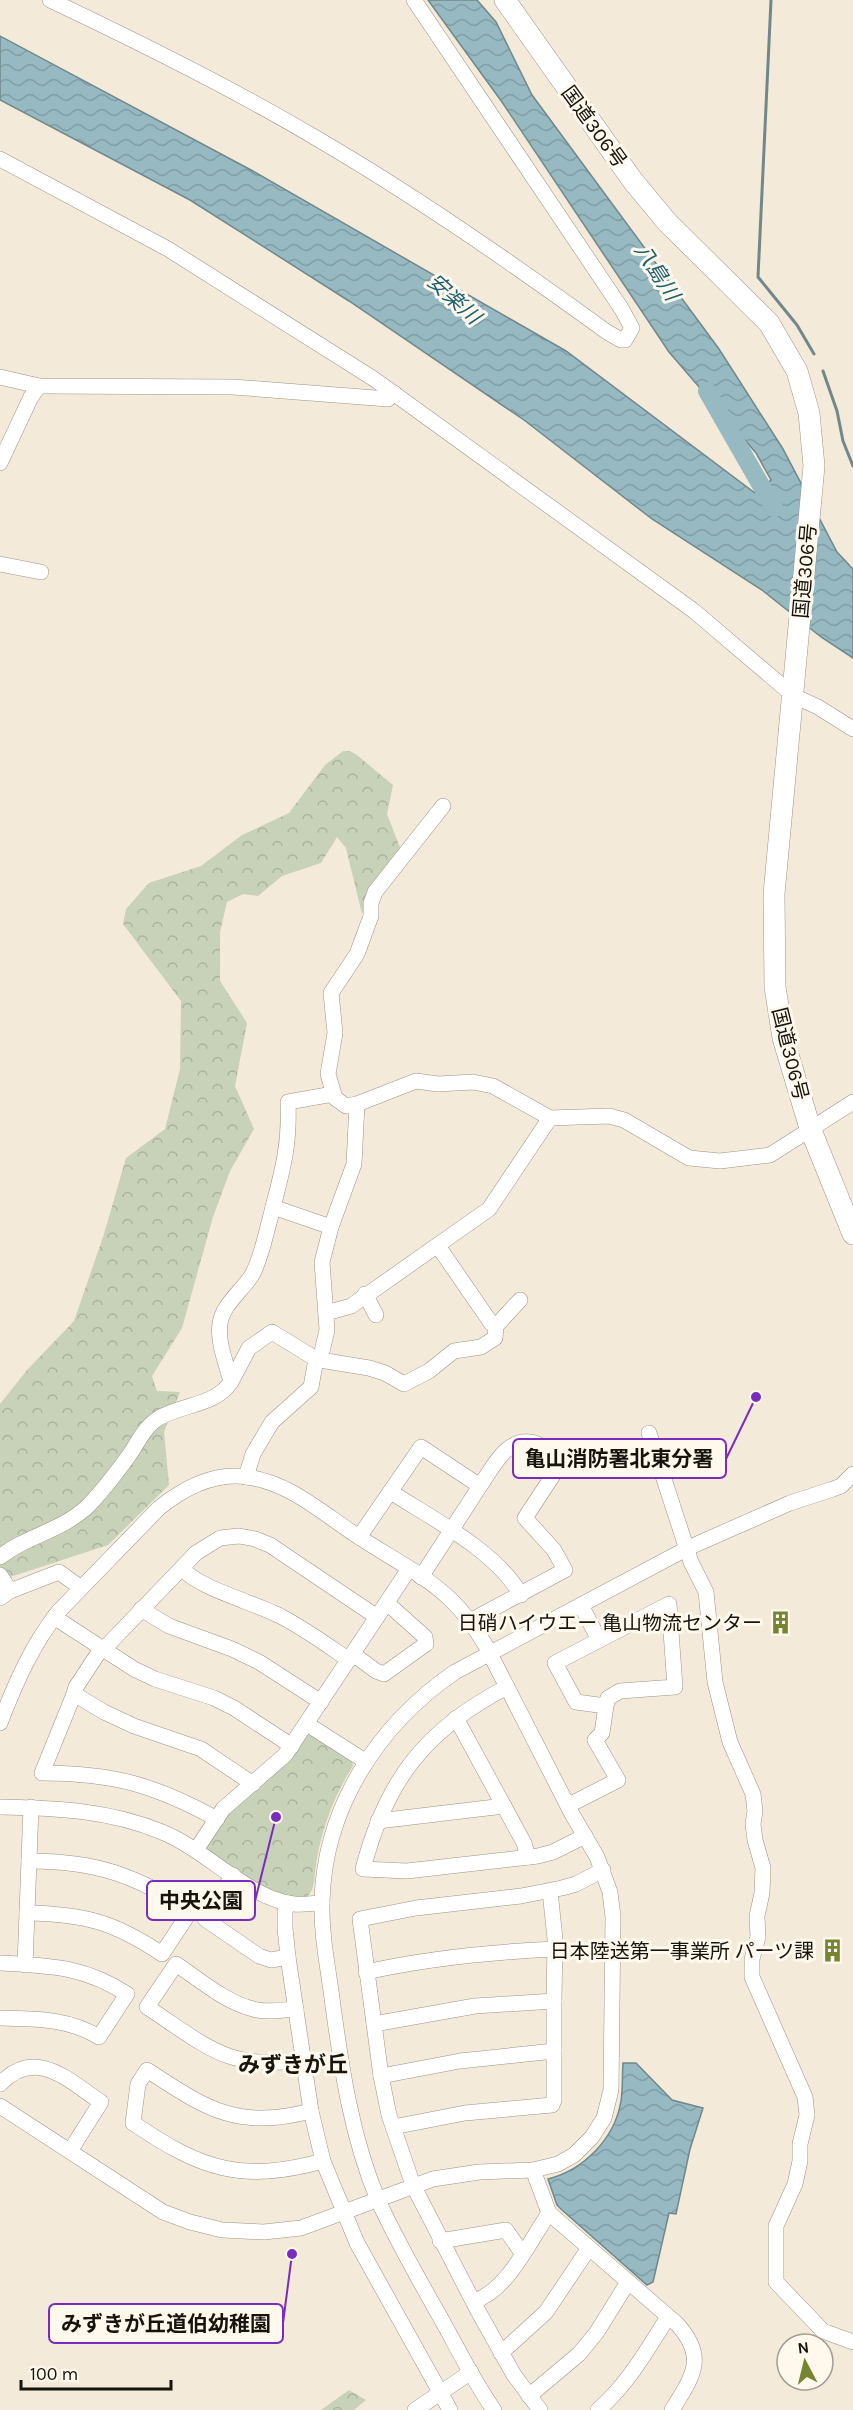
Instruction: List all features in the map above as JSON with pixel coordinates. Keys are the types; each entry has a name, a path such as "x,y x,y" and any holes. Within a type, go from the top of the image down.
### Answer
{"highway":[{"name":"国道306号","path":"505,0 633,181 667,222 745,298 774,331 797,371 800,381 810,420 814,466 774,894 775,987 783,1038 810,1128 853,1234"}],"street":[{"path":"50,0 193,69 316,138 444,218 607,332 625,340 632,328 621,308 414,0"},
{"path":"0,159 168,249 394,393 694,611 794,690 853,729"},
{"path":"0,377 39,386 233,387 388,399 394,393"},
{"path":"0,463 31,397 39,386"},
{"path":"0,564 41,572"},
{"path":"443,806 375,892 371,903 371,916 357,954 331,993 335,1033 328,1074 333,1094 346,1106 357,1104 416,1081 438,1084 472,1082 493,1086 550,1118 609,1116 624,1120 689,1158 720,1161 770,1155 853,1102"},
{"path":"231,1382 220,1321 228,1306 252,1274 280,1187 289,1129 288,1102 333,1094"},
{"path":"246,1477 253,1454 272,1422 311,1387 327,1330 322,1262 331,1227 354,1164 357,1104"},
{"path":"326,1313 351,1306 489,1209 550,1118"},
{"path":"273,1207 331,1227"},
{"path":"438,1246 491,1323 496,1326"},
{"path":"365,1294 376,1315"},
{"path":"0,1557 13,1546 66,1524 86,1507 112,1479 154,1421 214,1399 225,1391 249,1348 272,1332 318,1360 369,1368 385,1373 404,1384 429,1371 454,1351 486,1345 495,1338 496,1326 520,1300"},
{"path":"649,1433 691,1562 707,1595 714,1682 730,1742 744,1770 755,1806 755,1840 763,1868 762,1893 757,1916 758,1937 752,1959 752,1977 805,2097 807,2112 795,2184 776,2226 776,2282 823,2331 853,2342"},
{"path":"196,1850 223,1809 272,1768 292,1746 387,1603 451,1532 502,1453 517,1443 537,1444 563,1460 525,1518 554,1550 565,1570 470,1621"},
{"path":"359,1537 392,1492 421,1446 480,1486"},
{"path":"494,2410 406,2256 378,2199 355,2129 344,2078 323,1933 322,1903 324,1877 334,1831 346,1799 365,1761 393,1726 421,1698 455,1672 688,1548 790,1503 833,1489 853,1474"},
{"path":"0,1723 30,1653 54,1617 159,1508 174,1496 206,1481 246,1477 263,1480 288,1490 415,1573 449,1598 470,1621 490,1654 603,1870 610,1892 613,1917 611,2090 608,2108 592,2138 574,2155 558,2164 533,2170 451,2175 413,2185 301,2228 243,2232 208,2227 163,2212 0,2106"},
{"path":"392,1492 495,1563 521,1595"},
{"path":"217,1819 178,1798 129,1782 101,1776 42,1773 76,1687 102,1649 196,1553 213,1541 230,1536 247,1536 270,1545 377,1617"},
{"path":"182,1568 199,1583 257,1604 284,1617 384,1674 426,1644 426,1637 387,1603"},
{"path":"0,1575 5,1595 59,1572 81,1588"},
{"path":"569,1805 618,1780 595,1740 602,1733 608,1698 620,1691 675,1686 669,1604 555,1663 576,1702 606,1706"},
{"path":"581,1605 599,1640"},
{"path":"141,1609 169,1626 232,1649 259,1662 321,1702"},
{"path":"54,1617 102,1649 155,1679 194,1690 234,1708 292,1746"},
{"path":"507,1687 456,1718 437,1733 404,1773 388,1797 363,1869 407,1871 528,1857 553,1852 585,1836"},
{"path":"74,1694 134,1726 201,1749 253,1784"},
{"path":"456,1718 524,1843 528,1857"},
{"path":"307,1724 365,1761"},
{"path":"378,1821 504,1806"},
{"path":"0,1807 75,1809 110,1815 165,1833 196,1850 260,1892 288,1903 322,1903"},
{"path":"25,1965 31,1807"},
{"path":"27,1914 64,1914 99,1921 135,1936 162,1954 191,1910 156,1889 121,1873 71,1863 29,1861"},
{"path":"540,2410 501,2352 440,2241 413,2185 393,2127 381,2076 360,1919 416,1908 550,1891 576,1884 603,1870"},
{"path":"233,1875 205,1919 259,1956 271,1960 288,1957"},
{"path":"393,2127 465,2113 552,2105 554,2100 555,1949 550,1891"},
{"path":"288,1903 285,1912 288,1957 311,2111 323,2161 367,2263 450,2410"},
{"path":"366,1972 449,1956 555,1949"},
{"path":"0,1963 52,1966 90,1974 128,1994 99,2037 82,2027 55,2020 0,2018"},
{"path":"296,2009 266,2011 245,2007 176,1964 147,2007 213,2050 230,2058 262,2064 303,2060"},
{"path":"374,2024 475,2006 554,2001"},
{"path":"381,2076 459,2061 554,2051"},
{"path":"0,2084 11,2074 22,2069 44,2068 57,2072 105,2105 70,2151"},
{"path":"311,2111 271,2118 237,2116 196,2102 147,2070 138,2084 133,2123 183,2155 204,2163 235,2170 268,2172 323,2161"},
{"path":"533,2170 549,2213 686,2335 694,2349 695,2357 691,2379 672,2410"},
{"path":"474,2301 486,2298 500,2285 549,2213"},
{"path":"440,2241 506,2230 522,2253"},
{"path":"501,2352 546,2312 589,2248"},
{"path":"529,2396 579,2354 597,2332 628,2282"},
{"path":"598,2410 617,2392 634,2370 668,2317"},
{"path":"415,2410 471,2372"}],"green space":[{"path":"343,751 350,751 357,755 393,785 387,814 401,850 369,893 362,914 346,848 337,837 321,863 282,876 258,896 243,894 227,902 220,932 220,981 247,1023 235,1086 254,1129 230,1171 213,1217 182,1328 152,1376 157,1391 180,1392 164,1432 169,1485 108,1545 0,1582 0,1404 28,1369 74,1321 104,1234 126,1158 165,1129 180,1069 181,1001 123,924 126,909 149,883 201,866 242,835 289,813 325,765"},
{"path":"313,1733 351,1757 353,1766 339,1790 328,1817 317,1858 313,1888 302,1900 264,1888 207,1853 205,1847 221,1821 305,1735"},
{"path":"349,2390 366,2400 354,2410 321,2410"}],"water":[{"name":"安楽川","path":"428,0 477,0 496,22 532,95 719,349 783,449 837,552 853,569 853,658 821,637 762,590 652,519 524,420 349,301 190,200 0,100 0,36 251,170 566,351 755,493 771,480 756,453 669,352 502,102"},
{"path":"623,2063 636,2063 672,2100 703,2108 690,2149 676,2214 669,2213 653,2282 647,2285 557,2205 548,2179 574,2168 605,2140 618,2115"}],"waterway":[{"path":"771,0 758,277 797,325 814,354"},
{"path":"823,371 837,411 843,441 853,466"},
{"name":"八島川","path":"707,391 774,508"}],"place":[{"name":"亀山消防署北東分署","path":"756,1397"},
{"name":"日硝ハイウエー 亀山物流センター","path":"780,1623"},
{"name":"中央公園","path":"276,1817"},
{"name":"日本陸送第一事業所 パーツ課","path":"832,1951"},
{"name":"みずきが丘道伯幼稚園","path":"292,2254"}],"district":[{"name":"みずきが丘","path":"293,2065"}]}
